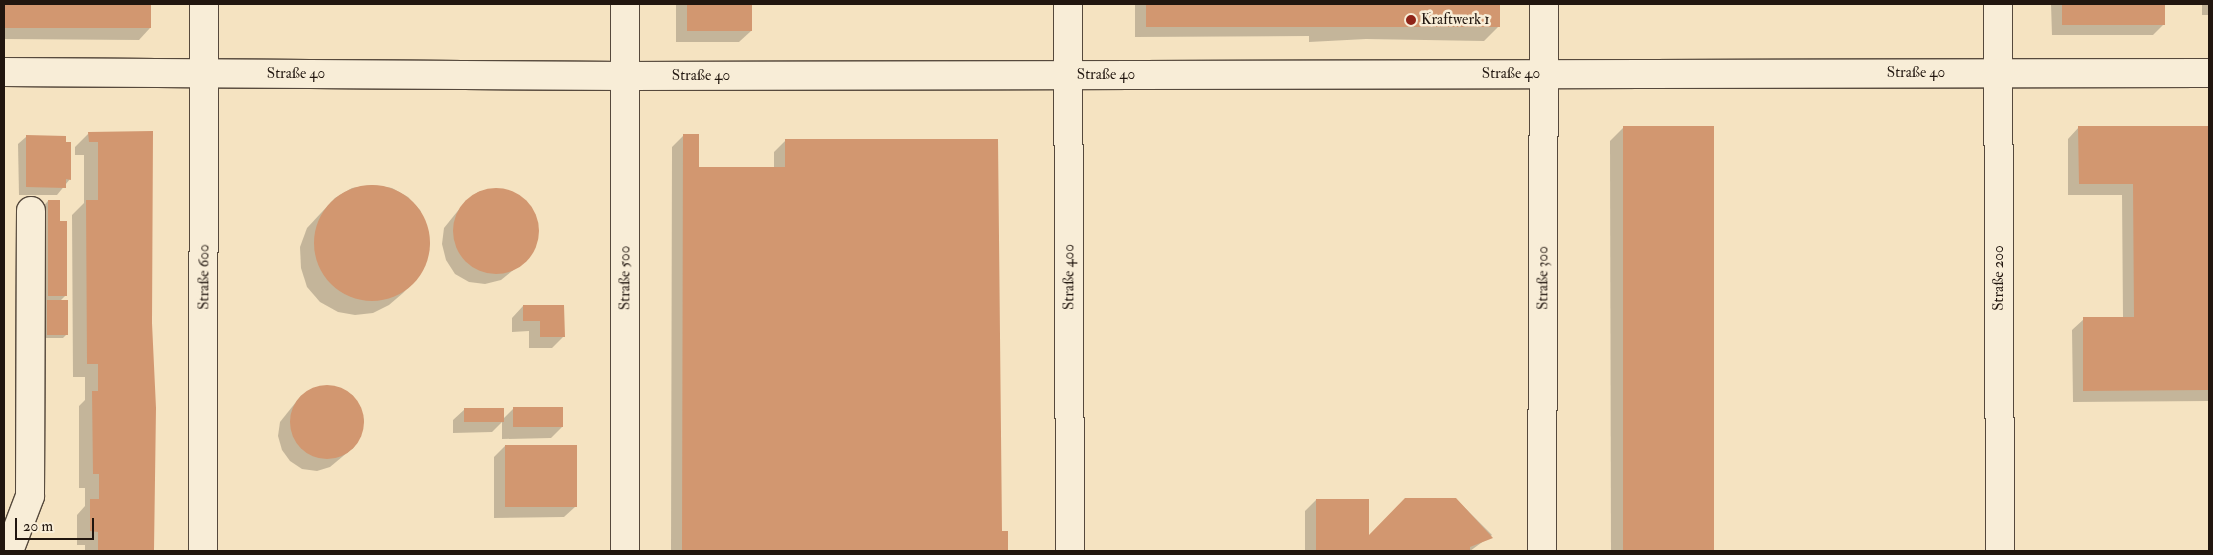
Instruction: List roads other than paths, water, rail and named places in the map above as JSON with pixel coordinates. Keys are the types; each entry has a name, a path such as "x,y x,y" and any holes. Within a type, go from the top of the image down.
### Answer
{"street":[{"name":"Straße 600","path":"203,551 204,4"},
{"name":"Straße 500","path":"625,4 625,551"},
{"name":"Straße 400","path":"1068,4 1070,551"},
{"name":"Straße 300","path":"1542,551 1544,4"},
{"name":"Straße 200","path":"1998,4 2000,551"},
{"name":"Straße 40","path":"4,72 625,76 2209,73"},
{"path":"9,551 30,496 31,211"}],"place":[{"name":"Kraftwerk 1","path":"1411,20"}]}
